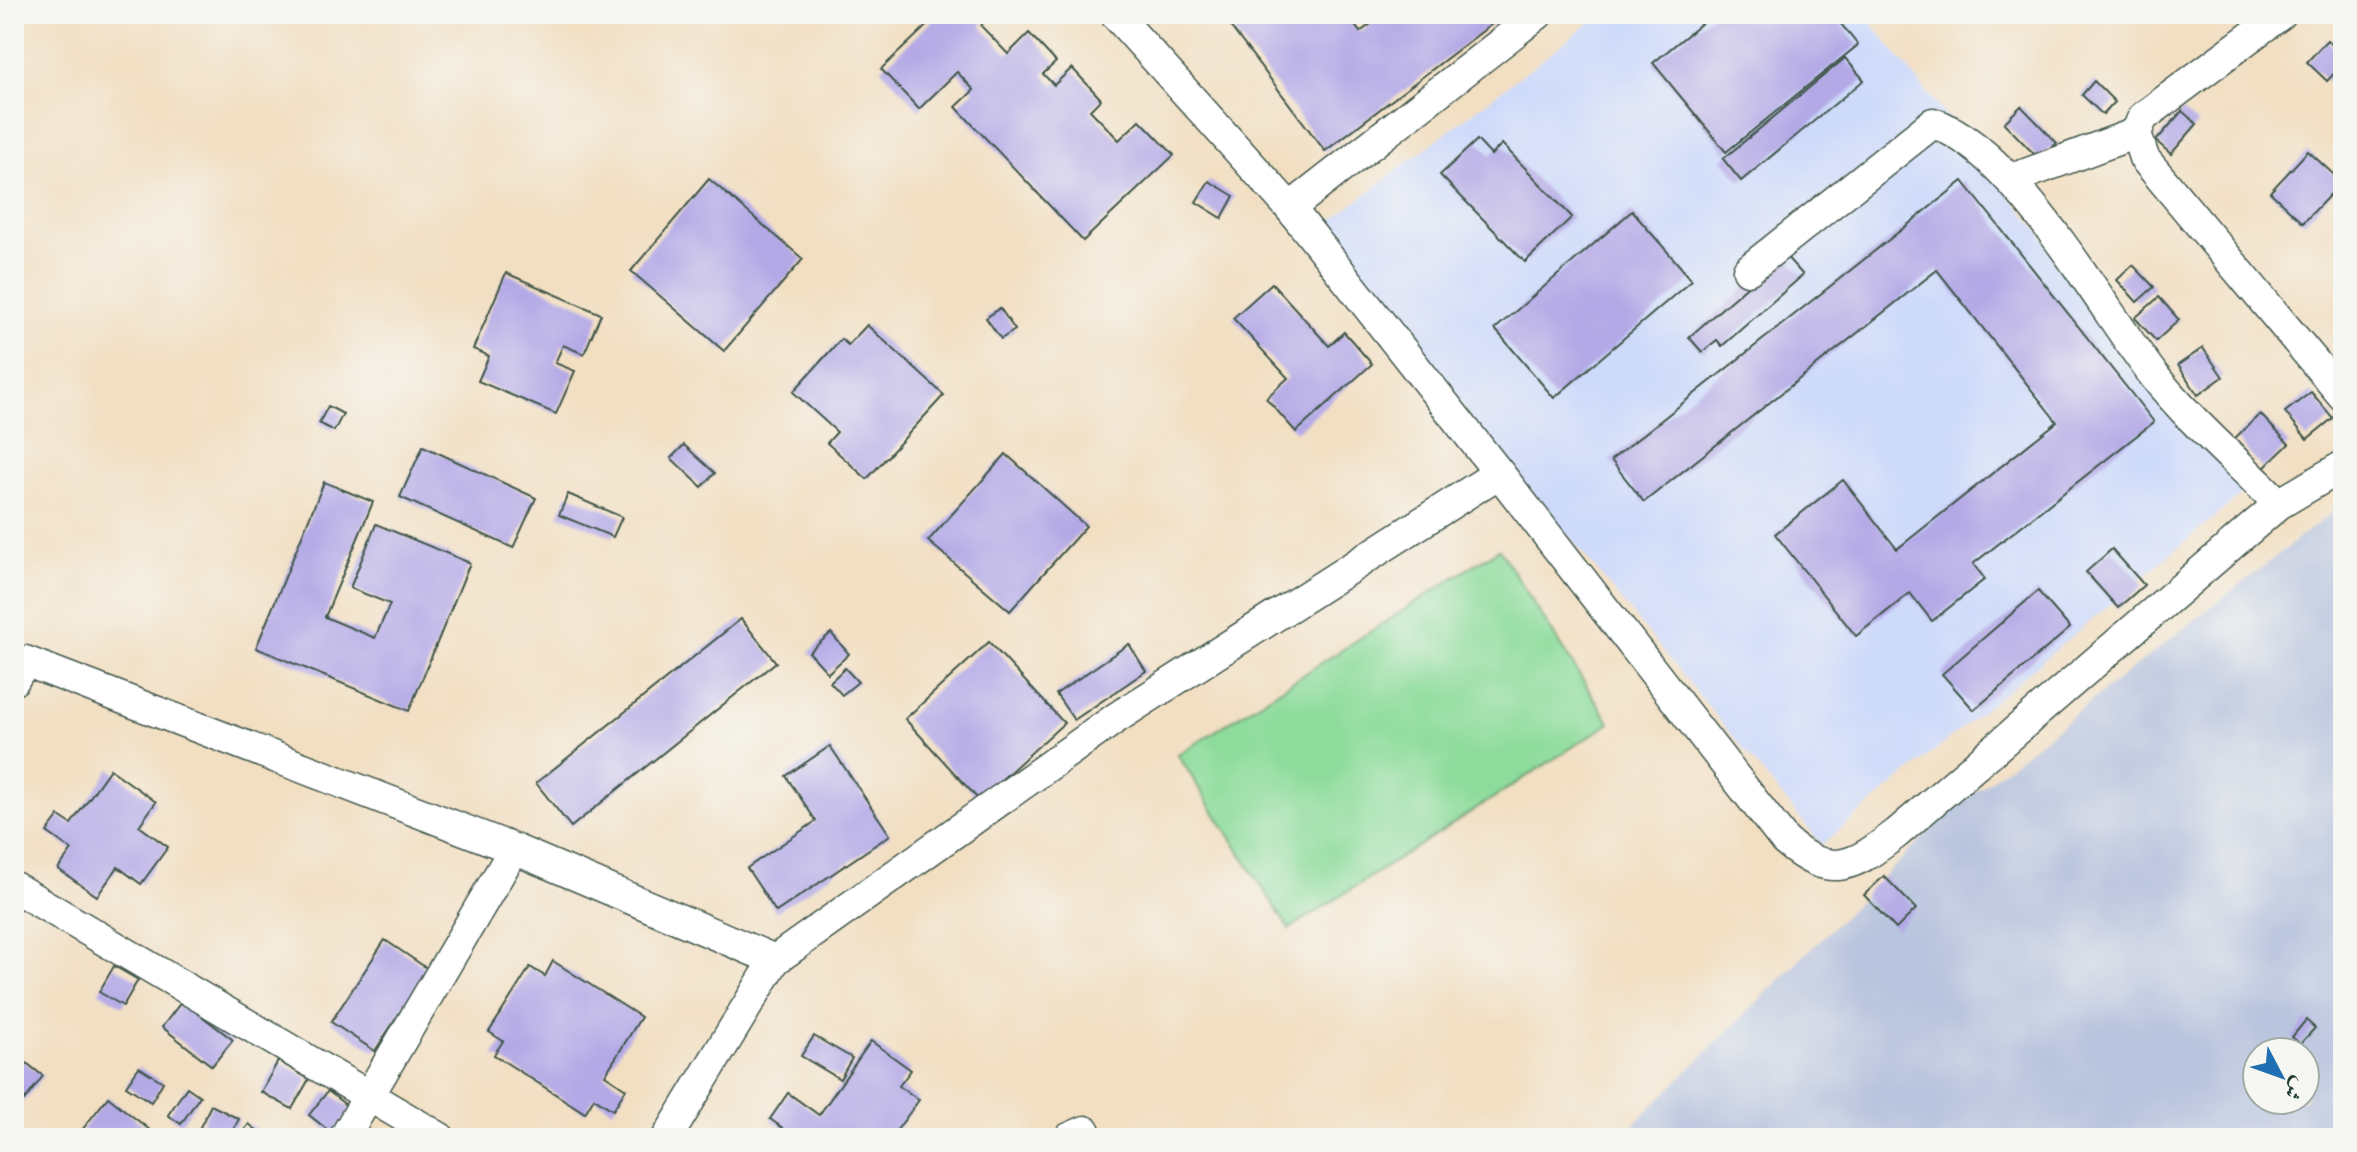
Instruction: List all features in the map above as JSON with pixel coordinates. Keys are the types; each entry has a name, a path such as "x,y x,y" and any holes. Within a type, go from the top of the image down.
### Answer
{"street":[{"path":"1115,14 1290,208 1785,841 1803,857 1823,865 1845,867 1897,833 2279,504 2343,466"},
{"path":"1290,208 1538,14"},
{"path":"2281,14 2143,117 2136,133 2144,158 2343,396"},
{"path":"1748,270 1933,123 1952,129 2012,179 2157,379 2279,504"},
{"path":"2012,179 2136,133"},
{"path":"667,1138 775,960 1116,718 1499,473"},
{"path":"18,666 514,849 775,960"},
{"path":"344,1138 514,849"},
{"path":"14,887 440,1138"}],"shaded area":[{"path":"1601,14 1864,14 2247,490 1822,845 1318,231"},
{"path":"2343,504 2343,1138 1620,1138 1947,814"}],"green space":[{"path":"1499,549 1610,723 1289,929 1178,755"}],"building":[{"path":"939,14 989,14 981,26 1008,54 1029,33 1056,62 1043,74 1054,85 1072,68 1101,99 1090,110 1119,140 1140,120 1174,155 1083,241 956,107 974,90 957,72 919,109 881,69"},
{"path":"1221,14 1346,14 1360,32 1384,14 1505,14 1325,151"},
{"path":"1713,14 1833,14 1858,45 1726,152 1653,63"},
{"path":"2327,40 2343,55 2343,64 2327,81 2307,62"},
{"path":"1845,58 1864,80 1741,181 1723,159"},
{"path":"2094,81 2115,102 2103,115 2082,95"},
{"path":"2021,106 2057,143 2039,159 2004,123"},
{"path":"2182,111 2197,124 2171,154 2156,141"},
{"path":"1477,140 1491,155 1502,144 1572,217 1525,262 1440,175"},
{"path":"2308,151 2342,182 2303,223 2270,192"},
{"path":"709,179 803,259 724,351 631,271"},
{"path":"1209,181 1234,196 1222,218 1196,202"},
{"path":"1963,181 2154,422 1973,564 1985,579 1932,621 1910,593 1856,636 1775,534 1843,480 1897,549 2057,422 1937,270 1644,502 1611,460"},
{"path":"1632,211 1692,280 1554,398 1495,329"},
{"path":"1784,254 1803,275 1722,346 1717,340 1702,352 1689,337"},
{"path":"2133,265 2154,287 2137,302 2117,280"},
{"path":"506,273 601,314 584,354 563,345 555,363 575,371 556,414 478,381 489,356 473,349"},
{"path":"1272,283 1329,346 1344,332 1372,364 1296,432 1266,398 1288,378 1233,318"},
{"path":"2159,297 2179,320 2156,341 2135,318"},
{"path":"1000,308 1015,330 1001,339 986,318"},
{"path":"867,325 944,395 867,479 827,443 837,432 793,392 841,339 848,345"},
{"path":"2203,348 2223,377 2198,395 2178,365"},
{"path":"2311,392 2333,418 2307,439 2285,412"},
{"path":"328,406 343,414 334,431 319,423"},
{"path":"2260,414 2289,444 2263,469 2235,438"},
{"path":"684,445 715,473 702,487 671,458"},
{"path":"423,446 536,498 513,548 400,497"},
{"path":"1006,454 1086,526 1010,611 928,541"},
{"path":"324,482 373,502 325,617 375,638 390,604 350,588 376,524 470,563 409,711 256,648"},
{"path":"568,494 622,517 613,537 559,515"},
{"path":"2112,549 2144,585 2118,608 2086,572"},
{"path":"2038,591 2070,628 1974,710 1942,674"},
{"path":"741,619 776,662 571,827 536,783"},
{"path":"831,633 849,654 828,673 809,652"},
{"path":"989,642 1064,723 979,800 905,719"},
{"path":"1129,644 1146,671 1074,720 1056,694"},
{"path":"845,668 858,682 842,695 830,682"},
{"path":"830,746 890,835 776,912 747,868 816,821 786,776"},
{"path":"110,769 156,802 139,826 168,847 141,884 118,867 97,896 58,869 72,850 47,832 59,816 71,824"},
{"path":"1884,876 1916,909 1896,929 1864,895"},
{"path":"385,940 428,969 375,1051 331,1022"},
{"path":"553,961 641,1017 605,1075 626,1089 613,1110 594,1098 585,1113 494,1055 503,1041 489,1032 530,967 545,976"},
{"path":"114,966 138,980 123,1006 99,992"},
{"path":"182,1001 233,1040 212,1066 162,1027"},
{"path":"2306,1020 2315,1028 2308,1036 2293,1036"},
{"path":"814,1036 852,1058 840,1079 801,1056"},
{"path":"871,1041 911,1070 899,1086 919,1100 891,1138 797,1138 770,1119 788,1093 819,1115"},
{"path":"14,1053 43,1076 24,1101 14,1093"},
{"path":"278,1061 309,1079 292,1109 261,1092"},
{"path":"139,1067 163,1082 151,1102 126,1086"},
{"path":"187,1087 200,1096 181,1124 168,1115"},
{"path":"328,1091 352,1110 333,1134 309,1115"},
{"path":"108,1097 160,1138 93,1138 82,1130"},
{"path":"211,1105 239,1119 229,1138 206,1138 197,1133"},
{"path":"249,1124 267,1138 238,1138"}]}
